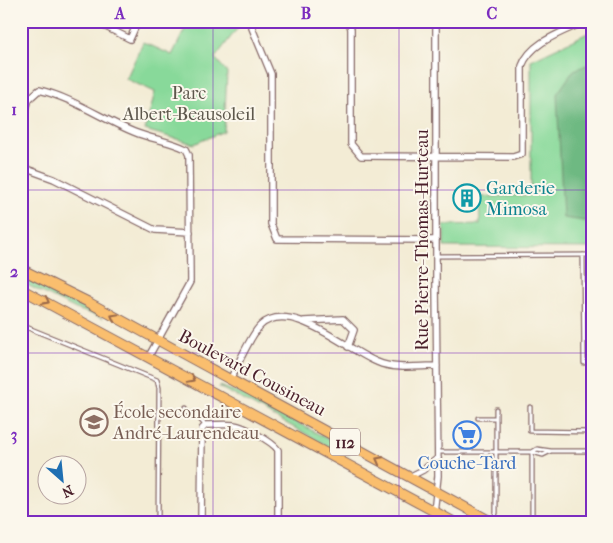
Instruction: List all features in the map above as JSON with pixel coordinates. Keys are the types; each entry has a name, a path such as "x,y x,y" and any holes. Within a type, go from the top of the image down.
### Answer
{"main road":[{"name":"Boulevard Cousineau","path":"21,269 157,340 492,522"},
{"name":"Boulevard Cousineau","path":"21,289 149,356 454,522"}],"street":[{"path":"94,21 130,39 138,21"},
{"path":"254,21 252,28 270,74 270,224 277,239 436,240"},
{"path":"349,21 351,144 361,156 513,157 522,154 522,66 526,56 532,48 586,21"},
{"name":"Rue Pierre-Thomas-Hurteau","path":"434,522 438,455 436,21"},
{"path":"21,127 29,99 39,90 59,95 99,117 136,133 186,148 189,155 190,282 149,356"},
{"path":"21,166 54,179 155,230 190,232"},
{"path":"230,380 259,326 272,319 304,321 343,319 354,330 348,347"},
{"path":"304,321 377,362 394,366 437,366"},
{"path":"201,522 201,433 204,426 236,425 277,448 280,455 278,522"},
{"path":"409,477 426,469 438,455"}],"lane":[{"path":"583,255 584,362"},
{"path":"436,256 592,255"},
{"path":"21,325 157,380 159,388 158,522"},
{"path":"530,407 530,431 592,432"},
{"path":"492,522 496,513 496,409"},
{"path":"175,413 186,410 195,414 204,426"},
{"path":"478,418 496,418"},
{"path":"532,452 537,449 592,452"},
{"path":"438,455 496,452 532,452 543,455 552,451"},
{"path":"532,452 534,522"}],"green space":[{"name":"Parc Albert-Beausoleil","path":"189,21 243,21 215,58 227,72 224,131 194,144 145,130 155,92 126,79 143,42 172,55"},
{"path":"592,31 592,248 444,247 444,225 480,224 479,197 531,195 531,60"},
{"path":"592,63 592,222 563,218 557,94 574,70"},
{"path":"21,276 103,318 76,309 21,282"},
{"path":"220,386 252,398 350,451 349,455 330,447"}],"place":[{"name":"Garderie Mimosa","path":"467,198"},
{"name":"École secondaire André-Laurendeau","path":"94,422"},
{"name":"Couche-Tard","path":"467,435"}]}
